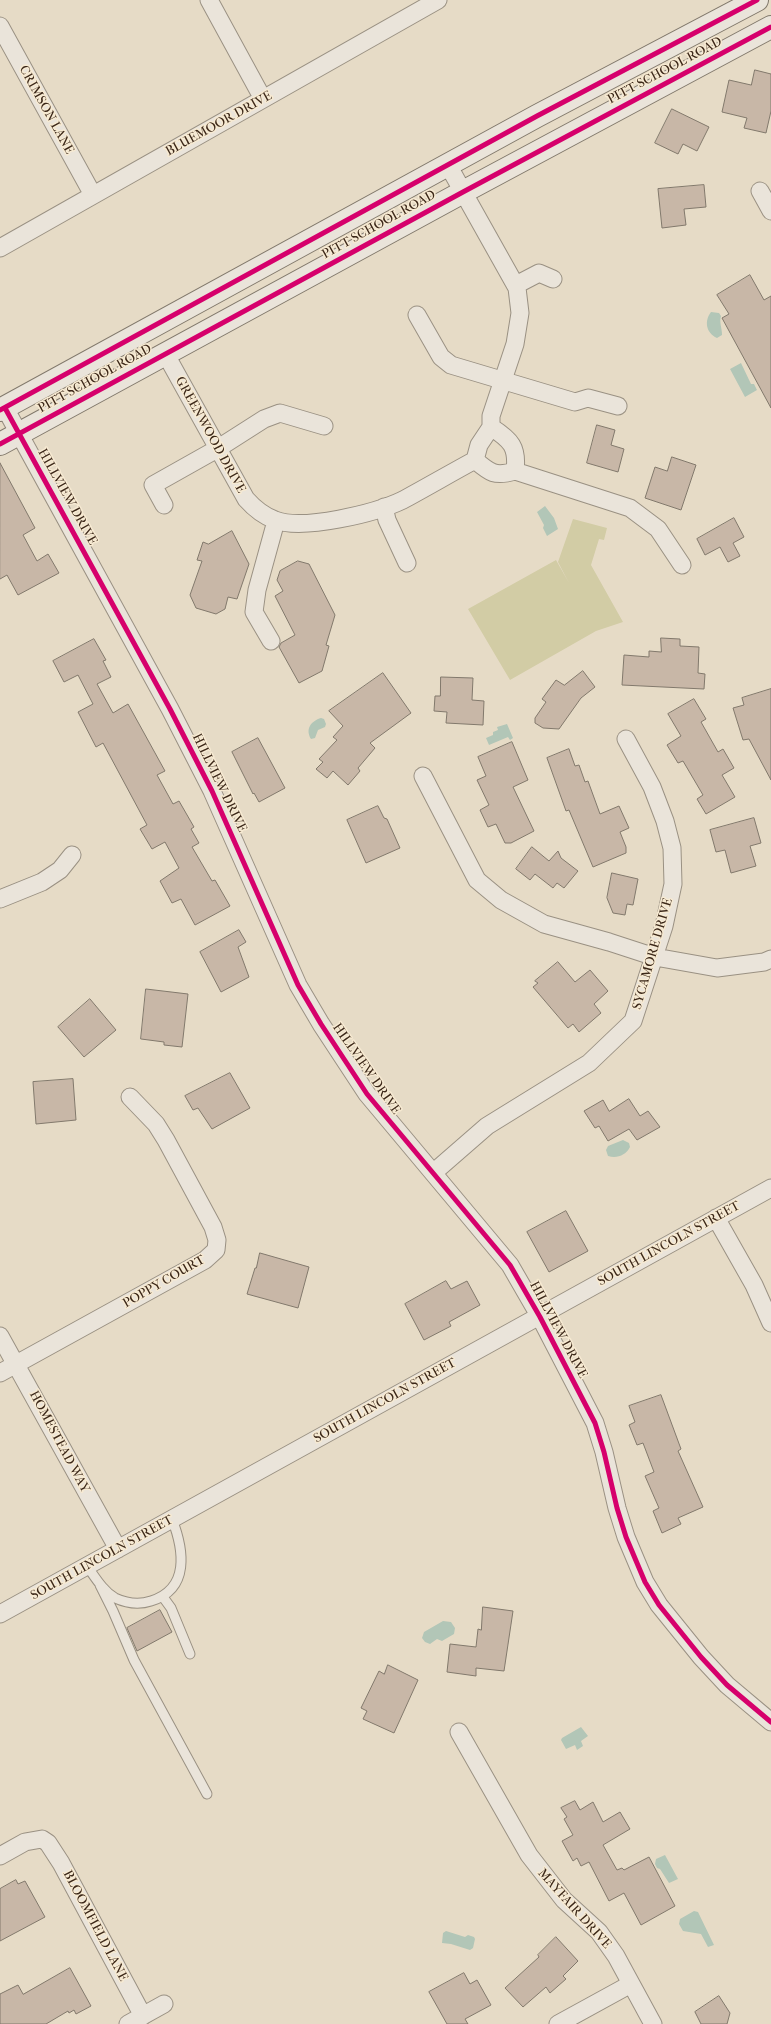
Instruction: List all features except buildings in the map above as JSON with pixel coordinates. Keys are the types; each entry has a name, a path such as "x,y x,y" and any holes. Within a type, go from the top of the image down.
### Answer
{"street":[{"path":"209,0 263,99"},
{"name":"BLUEMOOR DRIVE","path":"0,248 438,0"},
{"name":"PITT SCHOOL ROAD","path":"2,409 448,165 757,0"},
{"name":"CRIMSON LANE","path":"0,26 93,195"},
{"name":"PITT SCHOOL ROAD","path":"0,444 165,353 771,27"},
{"path":"448,165 518,288 520,313 517,336 491,416 491,427 479,445 475,460 494,474 502,475 515,471 630,508 658,528 682,565"},
{"path":"760,191 771,211"},
{"path":"516,285 539,273 553,279"},
{"path":"417,315 441,358 451,365 575,402 588,398 618,406"},
{"name":"GREENWOOD DRIVE","path":"165,353 246,499 254,508 276,521 303,524 330,520 384,507 402,500 475,460"},
{"name":"HILLVIEW DRIVE","path":"2,409 19,434 170,709 212,791 298,985 321,1024 367,1094 510,1266 540,1317 595,1423 626,1537 645,1582 659,1605 701,1657 727,1685 771,1722"},
{"path":"164,505 153,485 217,449 264,419 280,413 324,426"},
{"path":"491,427 509,440 515,449 515,471"},
{"path":"384,507 387,520 407,563"},
{"path":"271,641 254,612 257,590 276,521"},
{"name":"SYCAMORE DRIVE","path":"433,1174 458,1149 487,1126 589,1063 633,1021 664,926 673,884 672,848 665,821 652,787 626,739"},
{"path":"423,776 477,880 501,900 544,924 655,956 717,968 764,962 771,959"},
{"path":"0,899 42,882 60,870 72,855"},
{"name":"POPPY COURT","path":"17,1364 205,1260 216,1250 217,1240 213,1227 166,1140 156,1124 130,1097"},
{"name":"SOUTH LINCOLN STREET","path":"0,1614 771,1188"},
{"path":"716,1218 754,1285 771,1323"},
{"name":"HOMESTEAD WAY","path":"0,1336 17,1364 118,1549"},
{"path":"0,1373 17,1364"},
{"name":"MAYFAIR DRIVE","path":"459,1732 529,1855 564,1900 599,1932 616,1956 653,2024"},
{"name":"BLOOMFIELD LANE","path":"0,1856 25,1842 42,1838 48,1843 61,1863 136,2020"},
{"path":"558,2024 631,1984"},
{"path":"136,2020 164,2004"}],"lane":[{"path":"100,1585 114,1598 131,1603 146,1603 163,1598 172,1590 179,1576 181,1554 179,1538 172,1519"},
{"path":"87,1566 100,1585 114,1611 134,1660 207,1794"},
{"path":"163,1598 171,1608 190,1654"}],"shaded area":[{"path":"711,312 719,313 721,316 720,321 722,335 717,338 710,333 707,326 707,319"},
{"path":"741,363 751,384 754,384 757,390 745,397 730,369"},
{"path":"545,506 554,518 558,529 547,536 543,528 544,525 537,512"},
{"path":"573,519 607,528 604,540 599,539 591,565 623,622 596,631 510,680 468,609 556,560 569,583 558,562"},
{"path":"321,718 324,719 326,724 325,727 318,730 315,738 311,739 309,735 310,726 314,721"},
{"path":"507,724 513,738 510,740 508,737 489,745 486,738 493,735 493,732 498,730 497,727"},
{"path":"623,1140 629,1143 630,1147 626,1152 618,1157 608,1156 606,1150 608,1146"},
{"path":"443,1621 451,1622 455,1628 454,1634 442,1641 437,1639 430,1644 425,1642 422,1638 424,1632"},
{"path":"581,1727 588,1736 581,1741 583,1746 577,1750 575,1745 566,1749 561,1740 562,1738"},
{"path":"665,1855 678,1879 669,1883 655,1864 656,1859"},
{"path":"694,1911 698,1912 714,1945 708,1947 701,1934 683,1931 679,1924 680,1919"},
{"path":"446,1931 465,1937 468,1935 474,1937 473,1948 470,1950 451,1944 442,1943 443,1933"}],"cycle path":[{"path":"0,410 537,116 757,0"},
{"path":"0,444 463,192 771,27"},
{"path":"5,408 170,709 212,791 298,985 321,1024 367,1094 510,1265 540,1317 595,1423 626,1537 645,1582 659,1605 701,1657 727,1685 771,1722"}]}
